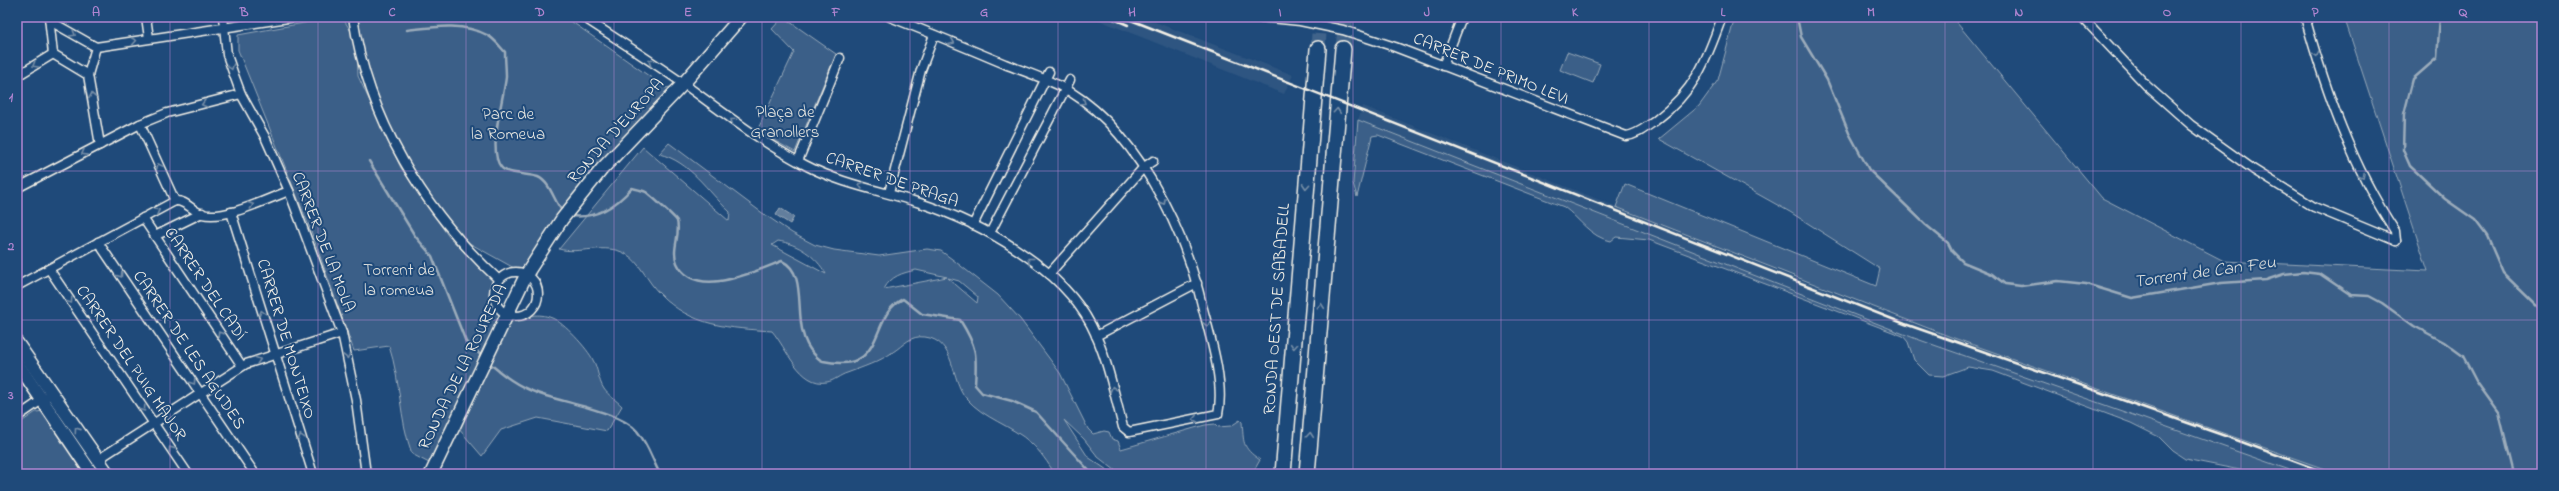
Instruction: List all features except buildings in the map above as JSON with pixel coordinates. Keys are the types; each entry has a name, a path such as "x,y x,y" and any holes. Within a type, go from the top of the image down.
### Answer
{"highway":[{"name":"RONDA OEST DE SABADELL","path":"1283,474 1318,49"},
{"path":"1307,474 1343,49"}],"street":[{"path":"146,17 149,38"},
{"name":"CARRER DE LA MOLA","path":"223,17 228,54 241,94 265,137 289,191 342,333 356,400 366,474"},
{"path":"50,19 96,47 149,38 272,22 279,18 295,17"},
{"path":"353,17 360,54 395,148 453,234 499,280"},
{"name":"CARRER DE PRAGA","path":"583,17 683,84 761,140 798,161 837,178 938,209 990,233 1018,250 1049,274 1091,324 1096,336 1123,427 1129,432 1218,414 1222,398 1197,283"},
{"name":"RONDA D'EUROPA","path":"526,275 539,252 562,219 602,169 683,84 741,17"},
{"path":"890,17 1046,80 1064,89 1094,110 1144,167 1170,216 1192,264 1197,283 1096,336"},
{"name":"CARRER DE PRIMO LEVI","path":"1259,17 1300,21 1343,30 1395,47 1617,134 1629,136 1639,132 1680,100 1705,65 1722,17"},
{"path":"1443,66 1462,17"},
{"path":"2082,17 2147,86 2191,125 2254,170 2314,207 2396,241 2394,231 2356,164 2331,101 2305,17"},
{"path":"50,19 53,54"},
{"path":"889,193 921,70 934,35"},
{"path":"96,47 88,75 100,145"},
{"path":"53,54 88,75"},
{"path":"17,76 53,54"},
{"path":"798,161 840,58"},
{"path":"973,225 1049,72"},
{"path":"990,233 1070,80"},
{"path":"17,188 140,124 167,114 241,94"},
{"path":"140,124 175,201"},
{"path":"1049,274 1144,167 1154,161"},
{"path":"17,286 175,201 180,201 202,214 215,215 231,212 289,191"},
{"name":"CARRER DE MONTEIXO","path":"231,212 313,474"},
{"path":"155,236 202,214"},
{"name":"CARRER DEL CADÍ","path":"143,218 242,366"},
{"name":"CARRER DE LES AGUDES","path":"98,242 255,474"},
{"name":"CARRER DEL PUIG MAJOR","path":"49,269 188,474"},
{"path":"512,272 526,275 536,287 535,304 527,313 520,315 508,314 500,309 494,298 495,286 499,280 512,272"},
{"name":"RONDA DE LA ROUREDA","path":"431,474 494,338 508,314 526,275"},
{"path":"17,343 91,474 106,454 201,394 242,366 342,333"},
{"path":"17,363 47,397 108,474"},
{"path":"17,417 47,397"}],"shaded area":[{"path":"1091,17 1142,17 1293,75 1284,94"},
{"path":"1363,106 1789,275 1951,337 2339,474 2301,474 1914,338 1358,120"},
{"path":"780,208 794,217 790,224 776,215"}],"green space":[{"path":"342,17 357,41 353,17 565,17 666,88 683,84 523,273 453,234 395,147 357,43 358,76 401,168 449,237 494,281 489,297 504,316 518,318 542,315 552,318 575,336 586,349 595,363 600,382 604,389 622,406 607,431 538,418 501,430 482,456 458,428 449,422 429,463 412,454 405,427 396,373 389,346 354,351 311,231 238,50 238,35"},
{"name":"Plaça de Granollers","path":"783,17 836,54 795,152 757,131 794,52 772,29"},
{"path":"1735,17 1952,17 2102,198 2224,261 2428,271 2344,17 2542,17 2542,474 2339,474 1951,337 1616,207 1625,184 1876,286 1880,269 1790,212 1659,139 1699,106 1718,80"},
{"path":"1567,52 1600,64 1593,83 1560,70"},
{"path":"1358,120 1914,338 2301,474 2260,474 2185,459 2173,451 2159,437 2131,423 1993,371 1968,367 1943,376 1929,375 1914,360 1908,342 1903,336 1649,240 1616,237 1611,241 1604,239 1591,232 1564,207 1378,135 1372,136 1357,197 1353,183"},
{"path":"669,143 761,212 792,233 815,245 834,250 879,256 927,249 941,251 998,295 1020,319 1060,373 1088,429 1093,434 1104,431 1109,432 1112,439 1118,441 1121,449 1205,425 1215,424 1218,427 1231,426 1240,420 1242,422 1246,448 1260,460 1252,474 1120,474 1098,457 1084,439 1064,420 1088,457 1113,474 1055,474 1041,453 1031,443 1015,431 989,417 966,398 957,381 947,353 935,340 925,337 911,339 888,356 830,381 817,382 801,372 772,331 726,327 712,324 684,313 659,293 631,257 626,254 609,249 575,251 559,249 643,147 729,221 730,212 698,178 680,163 659,154","holes":["778,241 793,245 812,256 826,274 772,245","916,270 947,277 884,289 890,281 902,274","948,278 959,281 978,297 977,303"]},
{"path":"44,411 85,471 84,474 17,473 17,425 36,412"}],"waterway":[{"name":"Torrent de Can Feu","path":"1797,17 1801,37 1827,80 1849,133 1869,170 1926,225 1948,243 1952,251 1963,262 1992,274 2005,284 2021,286 2058,281 2086,284 2132,298 2221,283 2266,280 2284,274 2303,272 2320,274 2351,295 2369,296 2382,303 2414,326 2444,342 2463,356 2476,381 2499,413 2514,474"},
{"path":"2440,17 2437,58 2413,79 2404,114 2403,150 2410,166 2445,199 2475,220 2487,236 2503,273 2542,311"},
{"path":"407,30 448,26 468,28 490,36 505,52 506,77 496,137 497,159 504,170 538,177 542,180 549,188 563,212"},
{"path":"369,161 415,236 432,256 466,342 483,357"},
{"path":"570,216 588,216 604,210 619,201 632,188 646,192 676,219 678,232 675,247 675,258 685,274 697,280 711,282 726,280 757,271 782,261 791,268 796,278 800,317 806,343 814,354 823,361 844,363 858,359 868,352 885,317 892,307 903,299 922,314 960,320 970,337 975,351 975,385 982,393 1012,401 1036,412 1092,474"},
{"path":"488,362 511,380 523,387 605,413 629,424 637,431 644,441 660,474"}],"tunnel":[{"path":"1318,49 1320,17"},
{"path":"1343,49 1346,17"}],"railway":[{"path":"1109,17 1128,25"},
{"path":"1123,17 1905,324 2329,474"}],"park label":[{"name":"Parc de la Romeua","path":"508,124"},
{"name":"Torrent de la romeua","path":"399,280"}]}
